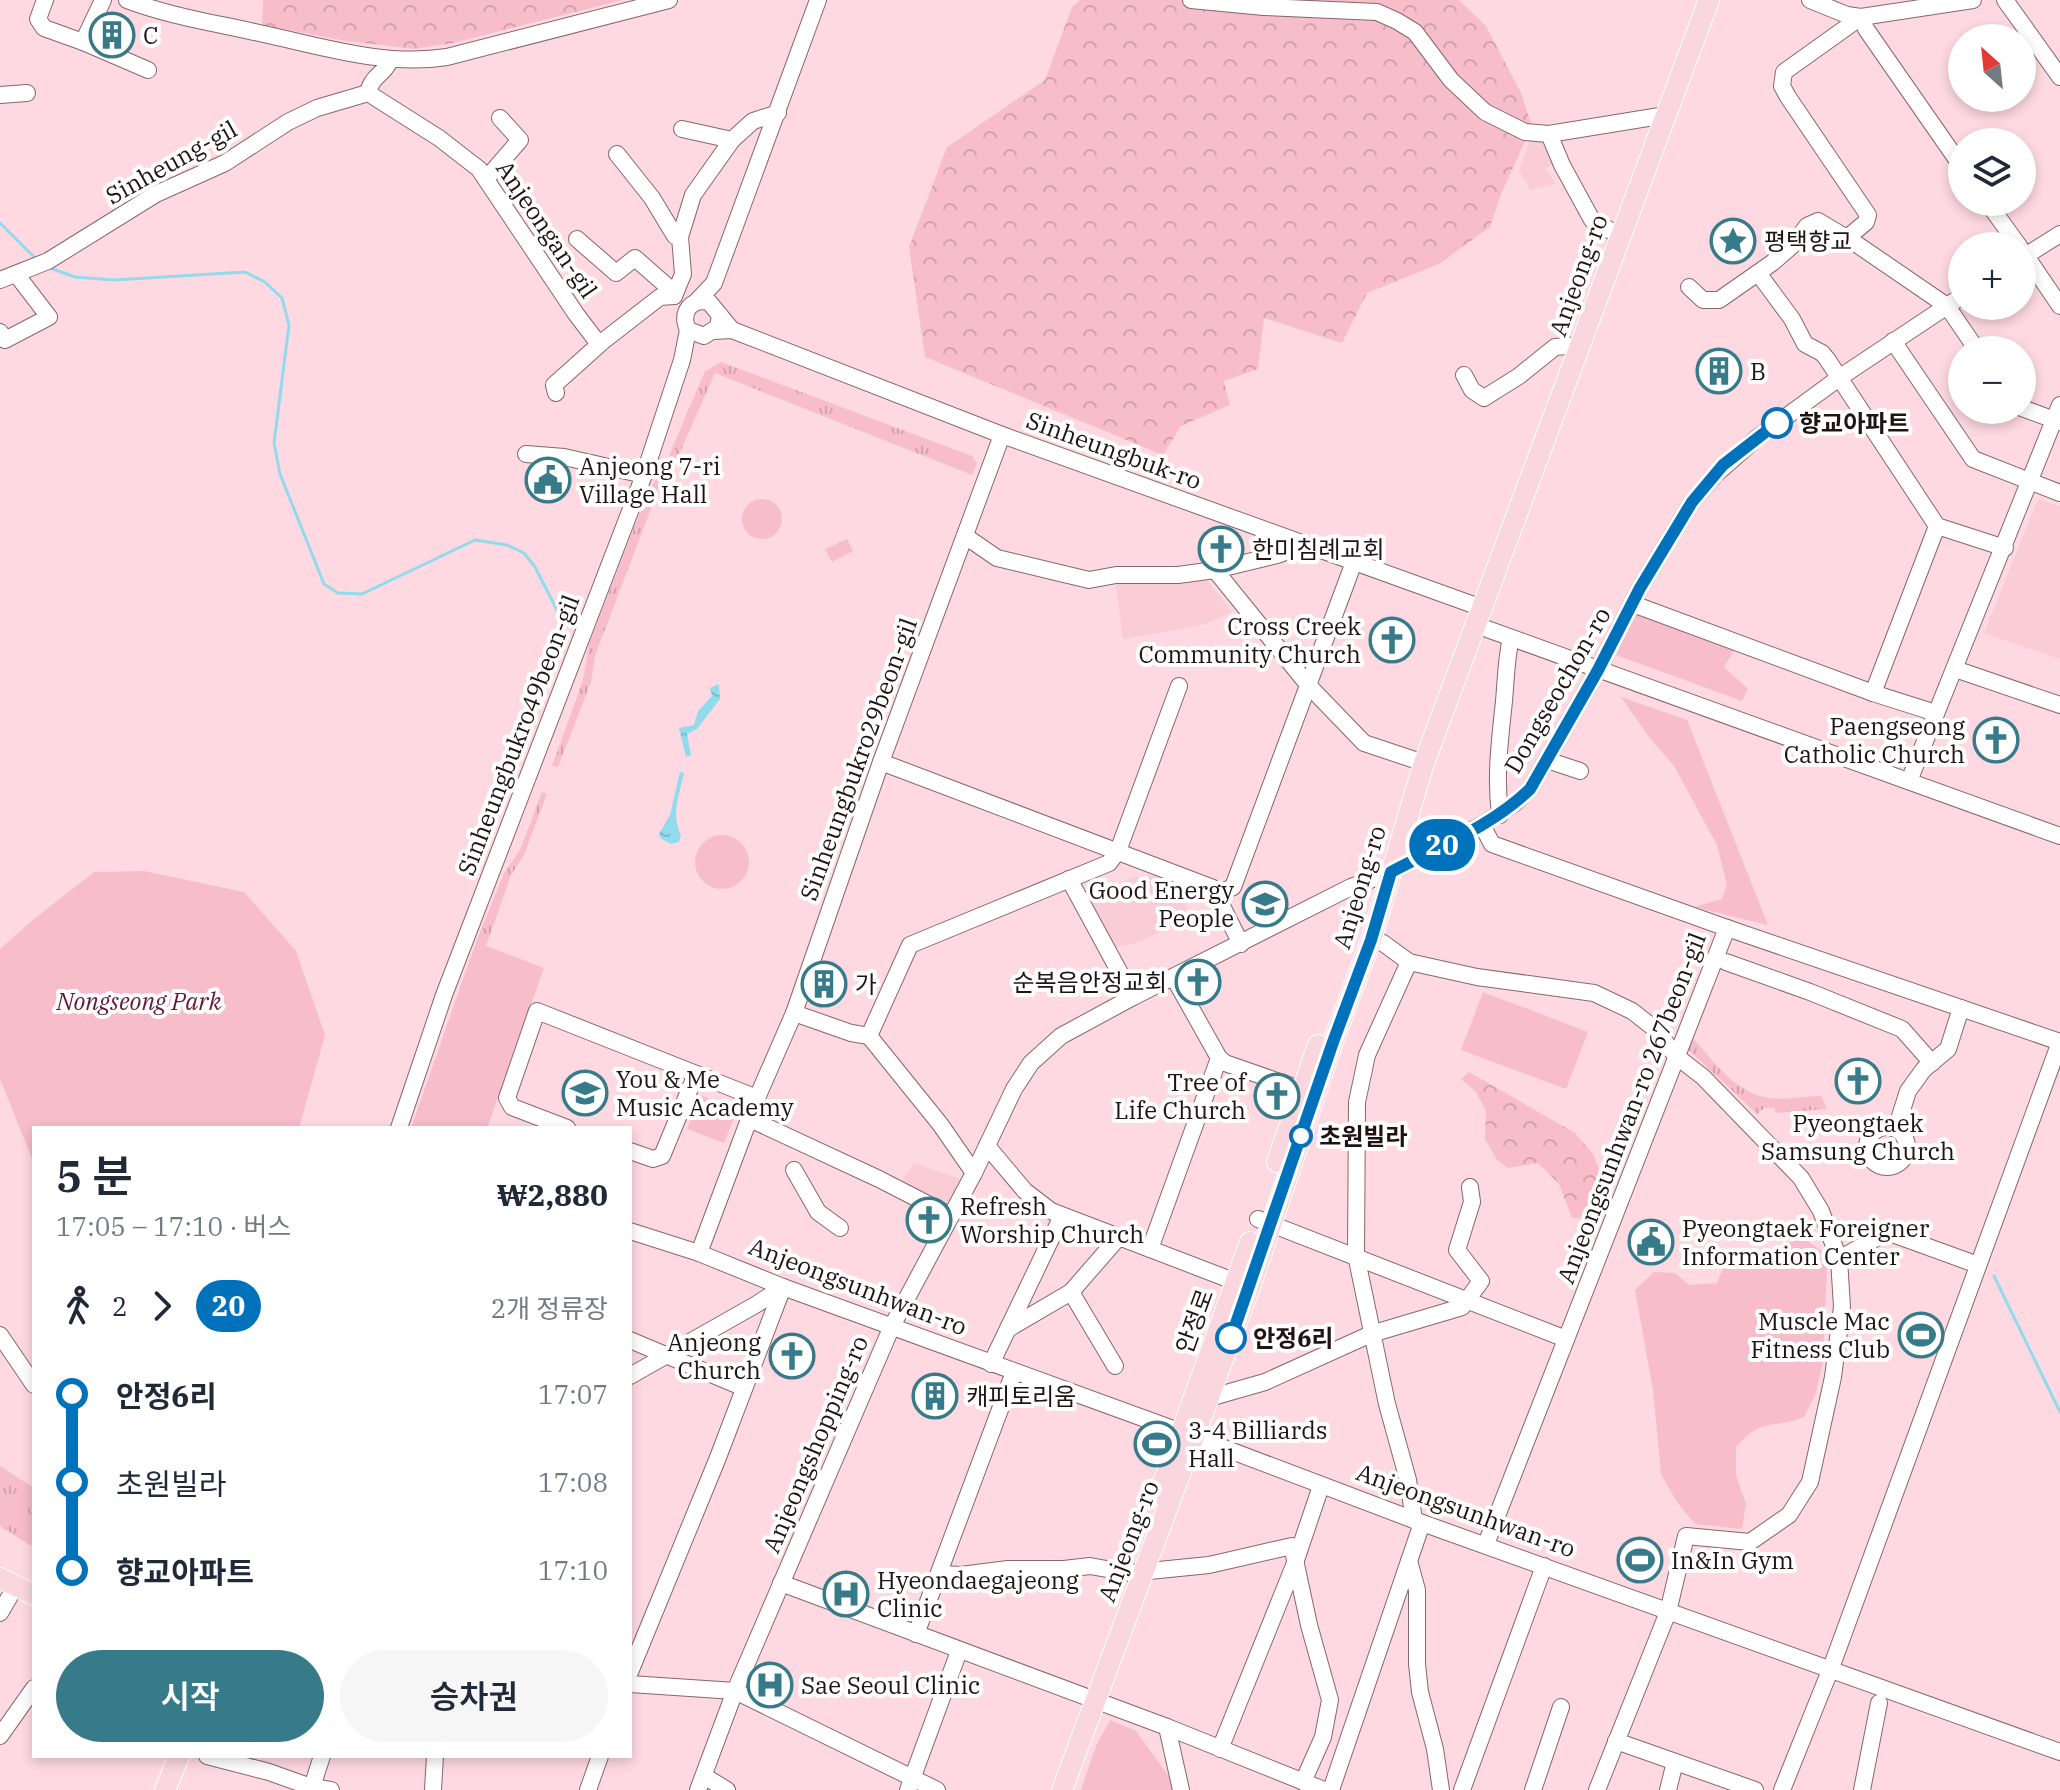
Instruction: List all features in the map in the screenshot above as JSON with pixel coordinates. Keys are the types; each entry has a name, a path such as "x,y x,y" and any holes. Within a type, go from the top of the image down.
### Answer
{"main road":[{"name":"Anjeong-ro","path":"1062,1790 1089,1700 1243,1285 1309,1092 1371,940 1424,763 1709,0"},
{"path":"1309,1092 1360,929 1391,872"},
{"path":"2,1594 32,1601"},
{"path":"1049,1790 1089,1700"},
{"path":"152,1790 164,1758"},
{"path":"165,1790 178,1758"}],"street":[{"path":"45,0 38,19 44,28 148,70"},
{"path":"83,42 103,0"},
{"path":"127,0 213,23 390,60 419,61 447,57 669,0"},
{"path":"672,296 683,274 680,237 693,195 732,140 753,121 778,113 818,0"},
{"path":"1191,0 1377,12 1415,32 1451,80 1485,112 1525,132 1549,134 1666,115"},
{"path":"1810,0 1847,15 1861,17 1973,0"},
{"path":"2005,0 2060,77"},
{"path":"1861,17 1866,29 1948,147"},
{"path":"1847,238 1866,222 1868,215 1788,97 1782,80 1787,68 1861,17"},
{"path":"368,93 373,78 385,70 390,60"},
{"path":"0,95 27,93"},
{"name":"Anjeongan-gil","path":"368,93 439,138 487,178 569,304 595,339 602,342"},
{"name":"Sinheung-gil","path":"8,277 44,263 156,194 225,163 288,122 317,108 368,93"},
{"name":"Sinheungbukro49beon-gil","path":"400,1126 444,995 644,475 682,360 704,318 714,283 778,113"},
{"path":"487,178 520,140 500,118"},
{"path":"682,129 732,140"},
{"path":"1549,134 1592,220 1620,236"},
{"path":"617,154 652,198 675,236 680,237"},
{"path":"1689,287 1703,300 1719,300 1758,273 1794,244 1807,226 1818,221 1947,306 1967,336"},
{"path":"2036,245 2060,234"},
{"name":"Anjeongan-gil","path":"577,239 616,273 635,258 668,287 672,296"},
{"path":"2036,272 2060,306"},
{"path":"1758,273 1792,319 1805,344 1822,353 1937,526 2005,548"},
{"path":"0,332 5,340 49,317 8,277"},
{"path":"556,393 554,385 602,342 660,297 672,296 704,318"},
{"name":"Dongseochon-ro","path":"1391,872 1500,815 1530,789 1692,502 1723,465 1839,378 1947,306"},
{"name":"Sinheungbuk-ro","path":"704,318 1002,435 1354,562 1479,616 1511,638 2060,836"},
{"path":"1893,341 1973,459 2060,493"},
{"path":"1464,375 1472,390 1484,398 1519,376 1555,347 1580,345"},
{"path":"1909,781 2058,416 2036,411"},
{"name":"Sinheungbukro29beon-gil","path":"699,1253 757,1098 794,1013 881,762 1002,435"},
{"path":"526,454 564,457 644,475"},
{"path":"1873,693 1937,526"},
{"path":"965,536 997,558 1089,580 1116,575 1178,575 1215,570 1304,545"},
{"path":"1216,895 1233,887 1354,562"},
{"path":"1215,570 1309,686 1364,743 1424,763"},
{"name":"Dongseochon-ro","path":"1633,604 1873,693 1936,713"},
{"path":"1500,815 1496,780 1506,662 1511,638"},
{"path":"1955,669 2060,705"},
{"path":"869,1036 910,945 1109,863 1118,851 1179,686"},
{"path":"1547,760 1580,771"},
{"path":"881,762 1213,888 1241,944"},
{"path":"1482,825 1492,844 1727,928"},
{"name":"Anjeongshopping-ro","path":"701,1783 735,1691 892,1326 974,1173 1014,1089 1031,1063 1061,1036 1133,997 1351,887 1391,872"},
{"path":"1069,879 1133,997"},
{"name":"Anjeongsunhwan-ro 267beon-gil","path":"1486,1544 1727,928 2060,1042"},
{"path":"1371,940 1383,943 1409,962 1477,977 1594,993 1632,1011 1655,1029 1676,1056 1703,1077 1801,1178 1821,1211 1839,1259 1842,1307 1835,1363 1810,1482 1789,1515 1750,1542 1686,1536 1668,1612 1597,1790"},
{"path":"1331,1790 1409,1561 1418,1521 1387,1404 1356,1255 1357,1102 1367,1055 1409,962"},
{"path":"1726,962 1902,1029 1932,1063"},
{"path":"1174,978 1219,1058 1225,1063 1309,1092"},
{"path":"1896,1129 1908,1091 1948,1049 1961,1008"},
{"path":"562,1126 512,1107 507,1098 537,1011 757,1098"},
{"path":"794,1013 851,1033 869,1036 974,1173"},
{"path":"1782,1790 1831,1668 2060,1042"},
{"path":"1150,1249 1219,1058"},
{"path":"632,1152 653,1159 662,1156 696,1074"},
{"path":"750,1119 951,1216"},
{"path":"987,1146 1025,1191 1051,1211 1243,1285"},
{"path":"794,1170 818,1212 840,1228"},
{"path":"1202,1396 1265,1382 1371,1334 1462,1307 1481,1281 1457,1250 1472,1202 1470,1187"},
{"path":"991,1364 1062,1216"},
{"path":"1264,1221 1566,1339"},
{"name":"Anjeongsunhwan-ro","path":"632,1232 699,1253 1321,1486 2060,1752"},
{"path":"1839,1259 1887,1232 1978,1265"},
{"path":"1008,1329 1071,1292 1118,1238"},
{"path":"632,1375 783,1287"},
{"path":"632,1667 783,1287"},
{"path":"1071,1292 1115,1366"},
{"path":"0,1335 32,1382"},
{"path":"632,1341 744,1388"},
{"path":"916,1634 1014,1372"},
{"path":"1220,1749 1295,1563 1321,1486"},
{"path":"939,1574 1090,1566 1137,1572 1209,1565 1292,1546 1330,1700 1323,1737 1303,1782"},
{"path":"1409,1561 1417,1590 1420,1692 1435,1749 1441,1790"},
{"path":"1462,1790 1544,1566"},
{"path":"781,1583 1167,1727 1324,1790"},
{"path":"910,1784 959,1651"},
{"path":"632,1684 735,1691 910,1784 937,1790"},
{"path":"0,1736 32,1691"},
{"path":"1862,1790 1879,1703"},
{"path":"1533,1790 1561,1707"},
{"path":"1167,1727 1181,1790"},
{"path":"1616,1741 1755,1790"},
{"path":"215,1758 269,1772 311,1788 331,1790"},
{"path":"311,1788 321,1758"},
{"path":"433,1790 435,1758"},
{"path":"588,1790 599,1758"},
{"path":"1668,1790 1675,1762"},
{"path":"701,1783 727,1790"}],"shaded area":[{"path":"1546,139 1555,162 1546,168 1555,184 1530,190 1519,170 1530,140"},
{"path":"2038,499 2060,507 2060,659 1984,633"},
{"path":"1204,576 1232,612 1202,625 1123,639 1115,579"},
{"path":"1157,874 1183,885 1187,920 1136,943 1113,947 1087,901 1131,878"},
{"path":"914,1163 960,1179 944,1209 900,1184"}],"green space":[{"path":"263,0 623,0 453,43 415,49 346,41 262,25"},
{"path":"1080,0 1459,0 1486,26 1521,93 1532,126 1490,227 1439,264 1367,293 1342,343 1264,318 1258,369 1224,381 1230,405 1181,426 1163,455 925,357 909,247 947,147 1045,80 1072,7"},
{"path":"721,362 972,456 977,463 972,475 715,373 674,466 657,493 595,656 591,682 558,767 552,766 583,680 589,644 648,492 665,465 705,371"},
{"path":"762,499 776,505 782,519 776,533 762,539 748,533 742,519 748,505"},
{"path":"847,539 853,551 832,562 825,549"},
{"path":"1636,613 1736,647 1724,667 1748,689 1742,701 1616,655"},
{"path":"1621,697 1687,720 1768,925 1694,907 1722,899 1727,885 1717,845 1674,766"},
{"path":"542,792 547,794 524,855 511,875 486,946 476,942 504,873 520,850"},
{"path":"722,835 741,843 749,862 741,881 722,889 703,881 695,862 703,843"},
{"name":"Nongseong Park","path":"144,871 244,892 296,951 325,1035 300,1126 32,1126 32,1159 0,1079 0,949 94,872"},
{"path":"476,942 544,968 488,1126 412,1126"},
{"path":"1483,992 1588,1032 1566,1089 1461,1050"},
{"path":"1691,1036 1742,1088 1778,1099 1821,1096 1827,1109 1776,1113 1774,1108 1764,1108 1757,1114 1689,1050"},
{"path":"1469,1072 1575,1133 1593,1154 1611,1198 1600,1212 1591,1217 1572,1218 1559,1184 1538,1163 1508,1168 1497,1160 1485,1139 1486,1111 1476,1092 1461,1079"},
{"path":"700,1095 737,1110 724,1143 687,1129"},
{"path":"1803,1237 1821,1251 1827,1267 1823,1362 1816,1393 1804,1417 1761,1427 1736,1447 1736,1475 1746,1504 1742,1529 1695,1524 1677,1502 1661,1474 1653,1390 1635,1290 1654,1272 1675,1273 1689,1285 1717,1283 1727,1258 1779,1247"},
{"path":"0,1466 32,1487 31,1546 0,1526"},
{"path":"1110,1720 1136,1731 1179,1790 1081,1790 1096,1746"}],"water":[{"path":"719,684 720,699 697,729 687,734 691,755 686,757 679,728 694,725 698,711 712,696 710,688"},
{"path":"680,772 684,773 676,812 681,835 679,842 671,844 660,838 659,834 670,815"}],"waterway":[{"path":"0,223 37,260"},
{"path":"50,268 75,277 114,280 245,272 265,282 282,298 289,325 274,443 280,474 324,584 338,593 362,594 475,540 507,545 524,553 535,567 557,610"},
{"path":"1994,1276 2060,1412"}],"bus line":[{"name":"20","path":"1231,1338 1371,940 1391,872 1500,815 1530,789 1598,670 1640,588 1692,502 1723,465 1777,423"}],"place":[{"name":"C","path":"112,35"},
{"name":"평택향교","path":"1733,241"},
{"name":"B","path":"1719,371"},
{"name":"향교아파트","path":"1777,423"},
{"name":"Anjeong 7-ri Village Hall","path":"548,480"},
{"name":"한미침례교회","path":"1221,549"},
{"name":"Cross Creek Community Church","path":"1392,640"},
{"name":"Paengseong Catholic Church","path":"1996,740"},
{"name":"Good Energy People","path":"1265,904"},
{"name":"순복음안정교회","path":"1198,982"},
{"name":"가","path":"824,984"},
{"name":"Pyeongtaek Samsung Church","path":"1858,1081"},
{"name":"You & Me Music Academy","path":"585,1093"},
{"name":"Tree of Life Church","path":"1277,1096"},
{"name":"초원빌라","path":"1301,1136"},
{"name":"Refresh Worship Church","path":"929,1220"},
{"name":"Pyeongtaek Foreigner Information Center","path":"1651,1242"},
{"name":"Muscle Mac Fitness Club","path":"1921,1335"},
{"name":"안정6리","path":"1231,1338"},
{"name":"Anjeong Church","path":"792,1356"},
{"name":"캐피토리움","path":"935,1396"},
{"name":"3-4 Billiards Hall","path":"1157,1444"},
{"name":"In&In Gym","path":"1640,1560"},
{"name":"Hyeondaegajeong Clinic","path":"846,1594"},
{"name":"Sae Seoul Clinic","path":"770,1685"}]}
